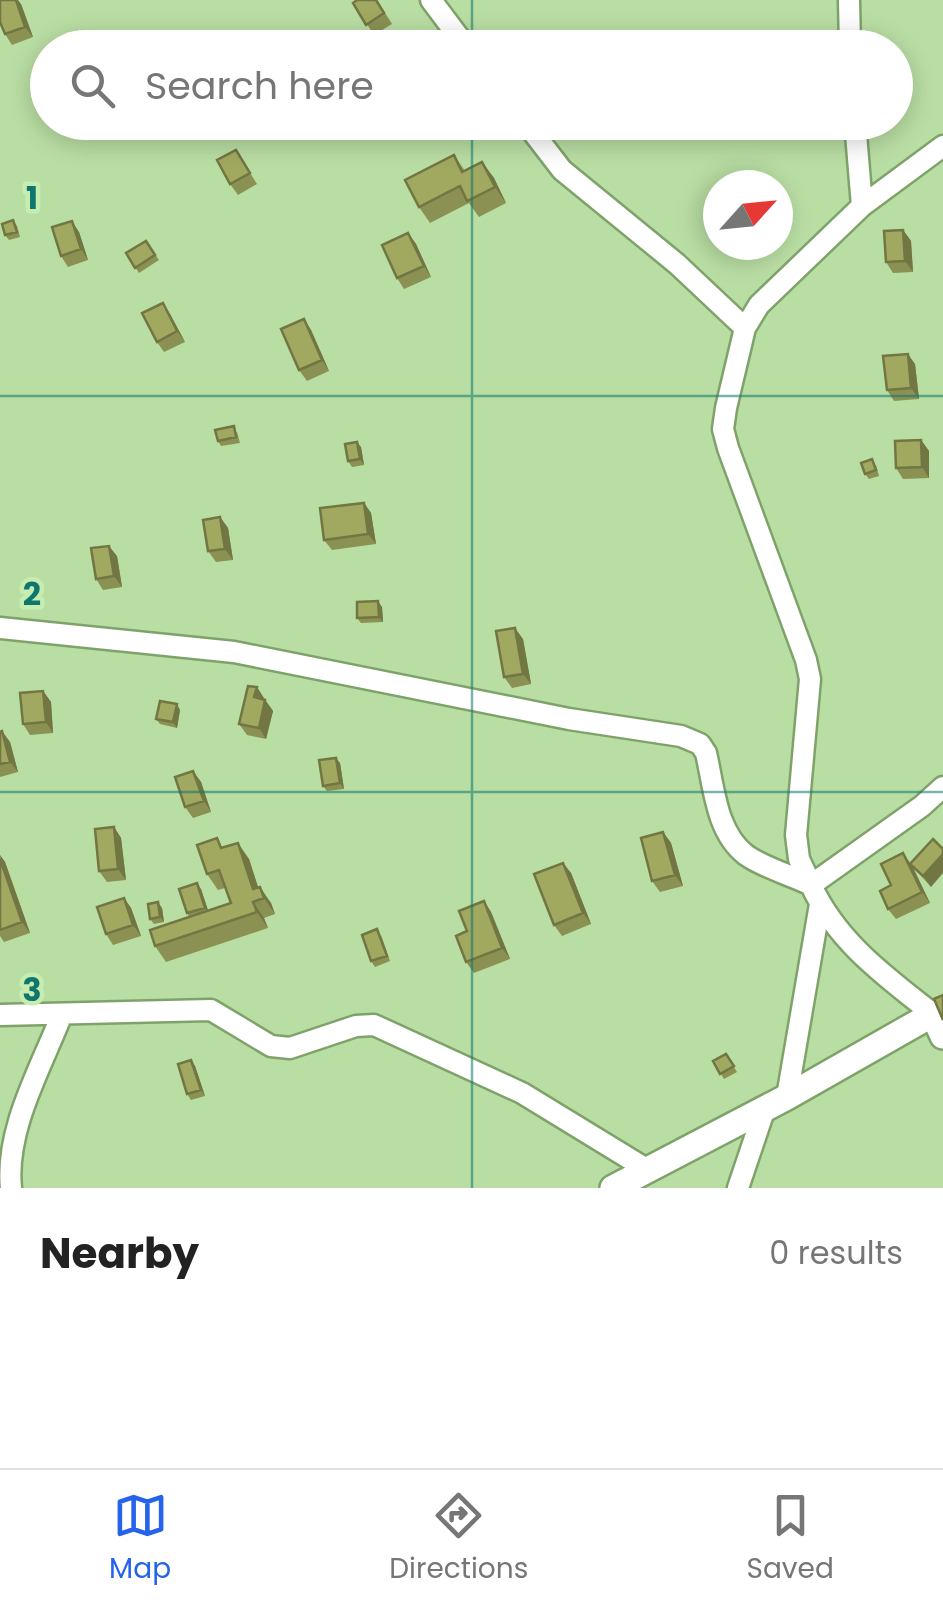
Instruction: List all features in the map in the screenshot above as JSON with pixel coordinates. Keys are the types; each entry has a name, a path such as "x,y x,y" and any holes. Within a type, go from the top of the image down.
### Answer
{"street":[{"path":"431,0 454,30"},
{"path":"849,0 850,30"},
{"path":"539,140 562,170 677,264 745,328"},
{"path":"856,140 862,206"},
{"path":"613,1188 940,1019 862,959 816,894 799,859 796,835 810,679 723,430 745,328 759,305 862,206 943,146"},
{"path":"0,628 234,652 570,719 682,736 700,744 706,753 724,827 734,842 747,855 816,894"},
{"path":"738,1188 776,1103 816,894 943,787"},
{"path":"0,1015 211,1010 271,1046 290,1048 356,1026 374,1025 522,1093 648,1170"},
{"path":"11,1188 11,1155 20,1121 62,1014"}],"building":[{"path":"0,0 16,0 25,27 5,34 0,22"},
{"path":"376,0 384,13 366,25 353,3"},
{"path":"236,150 250,173 230,184 217,160"},
{"path":"454,155 462,172 482,162 495,187 467,201 460,186 419,207 405,180"},
{"path":"13,220 17,232 5,235 2,224"},
{"path":"72,221 81,249 61,256 52,227"},
{"path":"903,230 905,261 886,262 884,231"},
{"path":"408,233 424,266 397,278 382,245"},
{"path":"146,241 155,255 135,268 126,253"},
{"path":"163,303 177,331 157,342 142,313"},
{"path":"304,319 322,360 299,370 281,329"},
{"path":"908,354 911,388 887,390 883,356"},
{"path":"234,426 236,437 218,441 215,430"},
{"path":"921,440 922,467 896,468 895,441"},
{"path":"357,442 360,459 348,461 345,444"},
{"path":"872,459 876,470 865,474 861,463"},
{"path":"364,503 368,534 324,540 320,508"},
{"path":"220,517 225,549 208,551 203,520"},
{"path":"109,546 114,576 96,579 91,548"},
{"path":"378,601 379,617 357,618 357,602"},
{"path":"515,628 523,674 504,677 496,631"},
{"path":"248,686 257,687 254,697 265,700 259,728 239,724"},
{"path":"43,691 46,722 23,724 20,693"},
{"path":"160,701 177,704 173,722 156,719"},
{"path":"0,732 10,762 0,764"},
{"path":"336,758 340,783 323,786 319,760"},
{"path":"193,771 204,801 185,807 175,777"},
{"path":"114,827 118,869 99,871 95,829"},
{"path":"663,832 675,875 652,881 641,838"},
{"path":"217,838 221,848 238,843 253,889 260,887 264,898 253,902 257,912 155,946 150,930 231,903 219,870 207,874 197,845"},
{"path":"933,839 943,854 923,876 910,864"},
{"path":"903,853 922,892 888,909 880,891 891,885 881,864"},
{"path":"0,859 22,922 0,930"},
{"path":"563,863 583,913 554,925 534,874"},
{"path":"197,883 205,908 187,913 179,889"},
{"path":"124,898 133,925 106,934 97,907"},
{"path":"484,901 502,948 466,962 456,936 467,931 459,911"},
{"path":"158,902 160,917 150,919 148,904"},
{"path":"377,929 387,956 371,961 362,935"},
{"path":"943,995 943,1020 934,999"},
{"path":"726,1054 734,1066 720,1074 713,1061"},
{"path":"191,1060 201,1090 187,1094 178,1064"}]}
